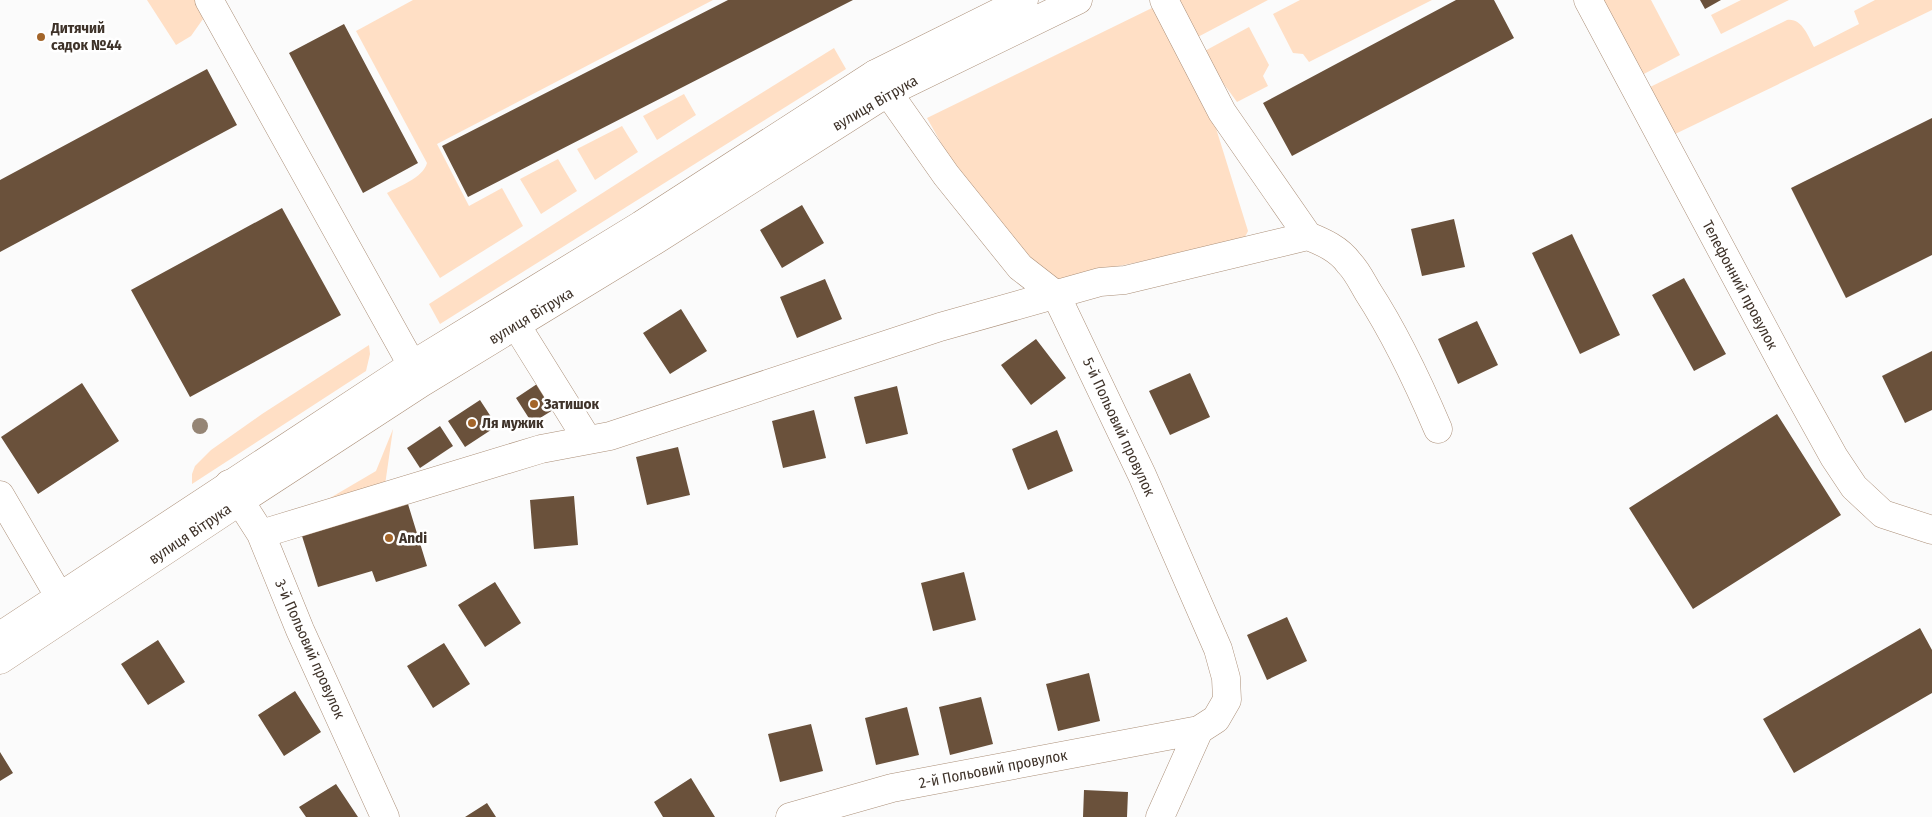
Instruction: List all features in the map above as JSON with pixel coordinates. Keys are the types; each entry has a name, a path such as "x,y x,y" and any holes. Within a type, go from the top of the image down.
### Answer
{"main road":[{"path":"209,0 412,365"},
{"name":"вулиця Вітрука","path":"0,660 412,365 641,225 1024,0"},
{"name":"вулиця Вітрука","path":"0,636 59,596 421,383 654,241 881,84 1078,0"},
{"path":"1164,0 1222,112 1308,236"},
{"name":"Телефонний провулок","path":"1588,0 1788,376 1834,457 1854,487 1883,514 1932,530"},
{"name":"5-й Польовий провулок","path":"881,84 946,175 1020,267 1056,295 1142,475 1218,650 1226,678 1228,700 1216,719 1199,730 1160,817"},
{"path":"261,534 541,449 610,436 940,327 1100,282 1125,280 1308,236 1324,242 1349,262 1382,313 1420,388 1438,430"},
{"path":"516,325 586,439"},
{"name":"3-й Польовий провулок","path":"234,492 261,534 300,630 385,817"},
{"path":"0,495 59,596"},
{"name":"2-й Польовий провулок","path":"790,817 892,788 1199,730"}],"shaded area":[{"path":"147,0 196,0 203,19 191,36 176,45"},
{"path":"413,0 713,0 437,144 469,206 502,188 523,226 440,278 387,193 416,177 425,168 427,163 356,31"},
{"path":"1173,0 1268,0 1194,39"},
{"path":"1300,0 1432,0 1309,62 1303,54 1293,53 1273,14"},
{"path":"1601,0 1651,0 1680,55 1640,76"},
{"path":"1741,0 1789,0 1721,34 1711,15"},
{"path":"1875,0 1932,0 1932,10 1671,136 1646,89 1787,20 1792,20 1801,25 1814,47 1859,24 1854,11"},
{"path":"1156,6 1210,109 1248,231 1245,237 1227,244 1109,268 1062,280 1054,280 1039,268 955,168 927,118"},
{"path":"1249,27 1269,65 1263,76 1268,86 1237,102 1201,53"},
{"path":"834,48 846,69 440,324 429,304 654,160"},
{"path":"684,94 696,115 657,140 643,116"},
{"path":"622,126 638,152 595,180 577,149"},
{"path":"558,159 577,191 541,214 520,179"},
{"path":"369,345 370,354 366,371 192,484 192,474 195,466 211,450 262,414"},
{"path":"393,429 385,485 313,508 376,471"}],"building":[{"path":"728,0 853,0 468,197 442,146"},
{"path":"1456,0 1494,0 1514,38 1292,156 1263,103"},
{"path":"1700,0 1721,0 1705,9"},
{"path":"344,24 418,163 363,193 289,53"},
{"path":"207,69 237,125 0,252 0,180"},
{"path":"1932,118 1932,255 1846,298 1791,188"},
{"path":"802,205 824,243 782,268 760,230"},
{"path":"282,208 341,315 190,397 131,290"},
{"path":"1454,219 1465,267 1422,276 1411,229"},
{"path":"1572,234 1620,335 1580,354 1532,253"},
{"path":"1684,278 1726,354 1694,371 1652,295"},
{"path":"825,279 842,319 797,338 780,297"},
{"path":"681,309 707,351 670,374 643,333"},
{"path":"1477,321 1498,365 1458,384 1438,339"},
{"path":"1036,339 1066,378 1031,405 1001,365"},
{"path":"1932,351 1932,410 1905,423 1882,376"},
{"path":"1190,373 1210,417 1170,435 1149,391"},
{"path":"82,383 119,441 38,494 1,437"},
{"name":"Затишок","path":"537,384 553,410 532,423 516,398"},
{"path":"897,386 908,434 866,444 854,397"},
{"path":"480,400 497,426 465,447 448,421"},
{"path":"814,410 826,458 783,468 772,421"},
{"path":"1777,414 1841,515 1693,609 1629,508"},
{"path":"440,426 453,446 420,468 407,448"},
{"path":"1057,430 1073,471 1028,490 1012,449"},
{"path":"678,447 690,495 647,505 636,457"},
{"path":"574,496 578,545 534,549 530,500"},
{"path":"408,504 427,566 376,582 372,571 318,587 302,536"},
{"path":"964,572 976,620 933,631 921,583"},
{"path":"495,582 521,623 485,647 458,605"},
{"path":"1287,617 1307,661 1267,680 1247,635"},
{"path":"1920,628 1932,650 1932,693 1794,773 1763,719"},
{"path":"158,640 185,682 148,705 121,664"},
{"path":"444,643 470,684 433,708 407,666"},
{"path":"1089,673 1100,721 1058,731 1046,684"},
{"path":"295,691 321,732 284,756 258,715"},
{"path":"981,697 993,744 950,755 939,707"},
{"path":"907,707 919,755 876,765 865,718"},
{"path":"811,724 823,771 780,782 768,734"},
{"path":"0,752 13,773 0,781"},
{"path":"691,778 715,817 663,817 654,802"},
{"path":"336,784 358,817 306,817 299,807"},
{"path":"1084,790 1128,792 1127,817 1083,817"},
{"path":"487,803 496,817 465,817"}],"place":[{"name":"Дитячий садок №44","path":"41,37"},
{"name":"Затишок","path":"534,404"},
{"name":"Ля мужик","path":"472,423"},
{"name":"Andi","path":"389,538"}]}
